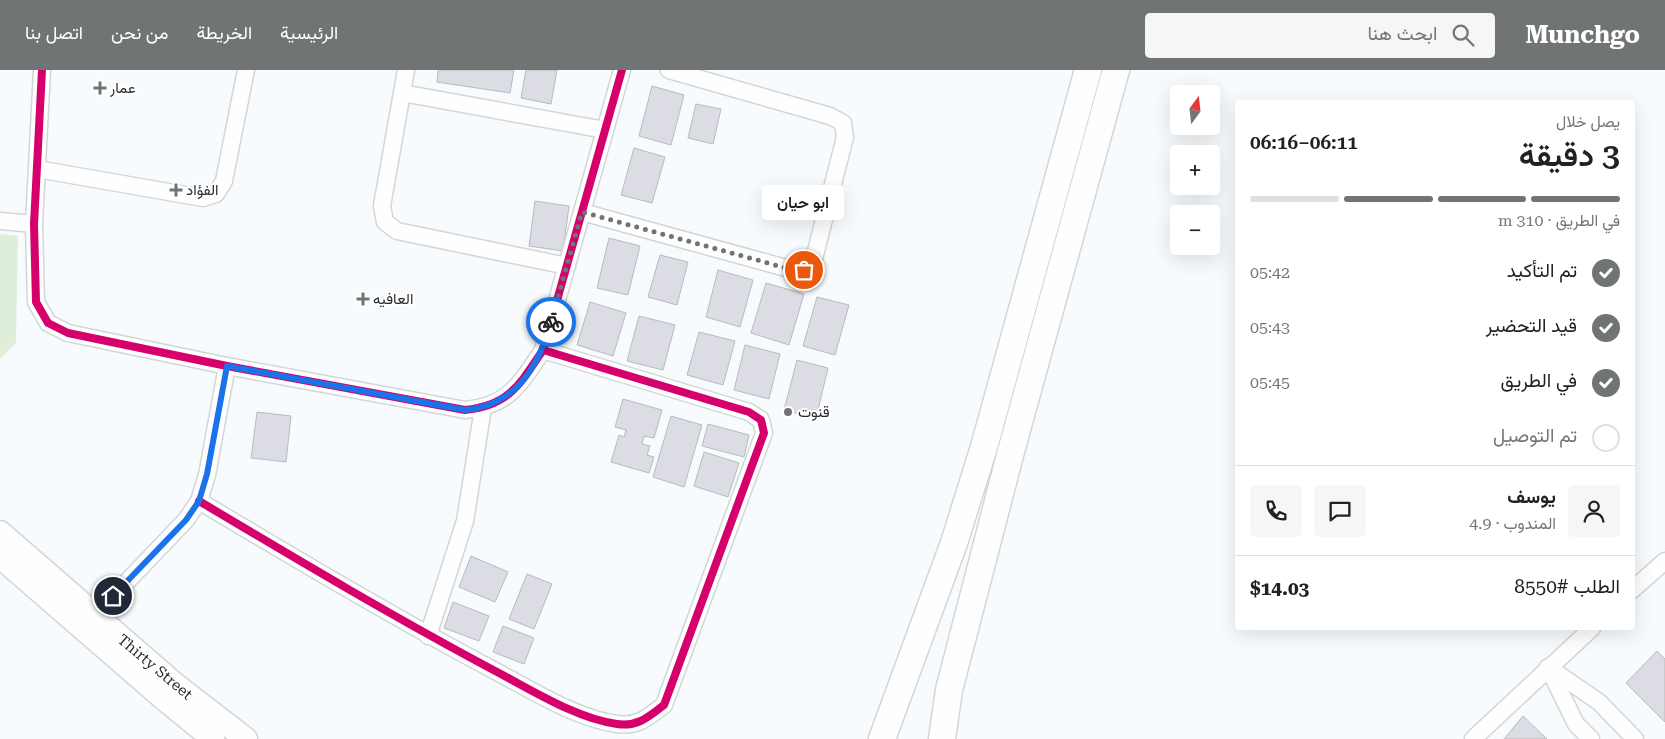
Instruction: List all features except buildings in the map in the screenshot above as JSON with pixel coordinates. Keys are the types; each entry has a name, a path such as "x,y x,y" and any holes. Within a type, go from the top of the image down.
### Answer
{"main road":[{"path":"882,739 954,543 981,456 1088,70"},
{"path":"942,739 954,671 1116,70"},
{"name":"Thirty Street","path":"0,532 95,615 213,739"},
{"name":"Thirty Street","path":"0,557 170,693 246,739"}],"street":[{"path":"42,70 34,224 36,302 48,324 68,333 227,366 465,410 483,408 501,402 518,387 543,350 622,70"},
{"path":"38,169 202,198 216,194 224,181 246,70"},
{"path":"406,70 382,206 385,222 397,231 567,266"},
{"path":"582,212 786,268 804,270 814,259 845,137 843,123 830,116 669,70"},
{"path":"402,93 605,130"},
{"path":"0,221 34,224"},
{"path":"199,501 428,636 586,716 617,724 640,723 664,705 764,433 761,420 749,412 543,350"},
{"path":"95,615 186,520 199,501 207,474 227,366"},
{"path":"428,636 465,521 483,408"},
{"path":"1635,587 1665,561"},
{"path":"1473,739 1590,630"},
{"path":"1548,667 1576,724 1591,739"},
{"path":"1548,667 1598,702 1635,739"}],"green space":[{"path":"0,234 18,236 16,343 0,359"}],"cycle path":[{"path":"42,70 34,224 36,302 48,323 68,333 227,366 465,410 493,404 503,398 520,383 543,350 622,70"},
{"path":"199,501 385,610 541,696 571,710 602,721 624,725 642,720 664,705 764,433 761,420 749,412 543,350"}],"way so far":[{"path":"551,322 582,212 786,268 804,270"}],"place":[{"name":"عمار","path":"100,88"},
{"name":"الفؤاد","path":"176,190"},
{"name":"ابو حيان","path":"804,270"},
{"name":"العافيه","path":"363,299"},
{"name":"قنوت","path":"788,412"}],"route":[{"path":"113,596 186,520 199,501 207,474 227,366 465,410 483,408 501,402 518,387 543,350 551,322"}]}
